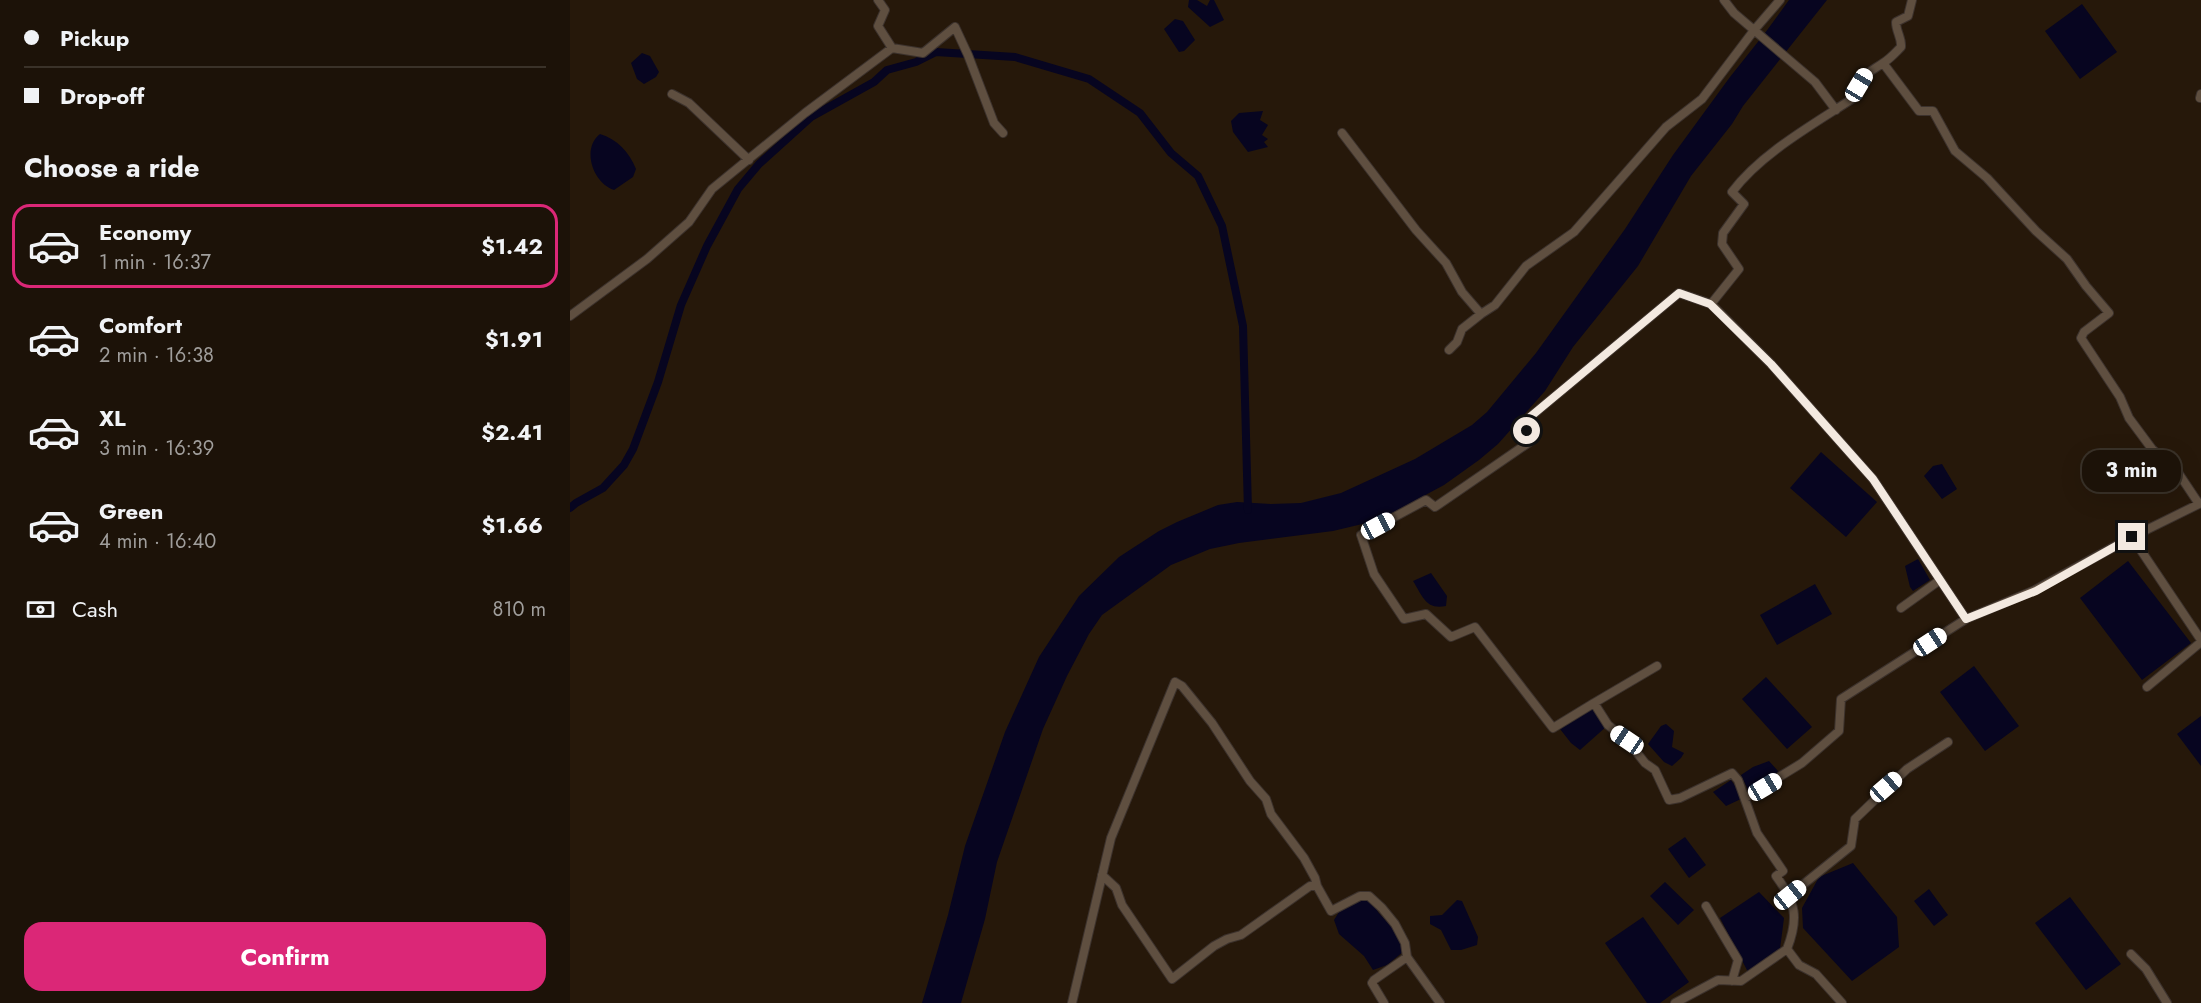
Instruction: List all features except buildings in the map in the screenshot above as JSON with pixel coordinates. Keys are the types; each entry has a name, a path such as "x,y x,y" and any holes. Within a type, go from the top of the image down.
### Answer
{"street":[{"path":"878,0 885,10 878,26 892,48"},
{"path":"1724,0 1734,13 1815,82 1836,110"},
{"path":"1449,350 1458,342 1462,329 1495,305 1526,266 1574,232 1666,127 1702,99 1780,0"},
{"path":"1710,304 1739,269 1722,244 1723,232 1744,204 1732,192 1744,176 1792,139 1857,95 1859,85 1867,72 1883,63 1901,47 1902,40 1896,32 1896,22 1908,16 1912,0"},
{"path":"570,316 689,222 712,189 805,113 892,48 923,52 955,27 968,54 994,123 1003,133"},
{"path":"1745,798 1802,763 1839,731 1841,699 1966,619 2036,591 2132,537 2200,503 2177,471 2152,449 2129,418 2120,397 2081,338 2109,313 2067,259 2036,231 1987,178 1955,151 1933,111 1919,111 1883,63"},
{"path":"672,94 689,103 749,159"},
{"path":"1342,133 1416,230 1446,263 1462,292 1481,314"},
{"path":"1657,666 1553,728 1475,627 1451,637 1426,614 1404,619 1374,574 1362,535 1426,500 1435,507 1530,441 1525,422 1530,417 1679,293 1710,304 1771,364 1873,479 1966,619"},
{"path":"2132,537 2201,641 2147,687"},
{"path":"1902,608 1940,580"},
{"path":"1072,1003 1111,838 1175,682 1182,686 1212,723 1238,765 1266,799 1272,814 1316,878 1317,886 1331,911 1360,896 1369,896 1395,924 1405,943 1407,957 1440,1003"},
{"path":"1594,704 1608,725 1627,740 1645,763 1655,770 1670,800 1680,798 1732,773 1738,780 1757,832 1783,871 1776,876 1790,895 1795,929 1787,949 1741,981 1718,980 1676,1003"},
{"path":"1790,895 1851,846 1855,819 1886,787 1907,769 1948,742"},
{"path":"1102,875 1116,888 1122,905 1172,979 1214,946 1241,935 1310,886 1317,886"},
{"path":"1706,906 1738,960 1732,981"},
{"path":"1787,949 1799,965 1816,974 1842,1003"},
{"path":"2131,954 2146,969 2167,1003"},
{"path":"1384,1003 1372,983 1382,973 1407,957"}],"water":[{"path":"1189,0 1197,0 1207,6 1210,0 1214,0 1224,20 1210,27 1188,7"},
{"path":"1789,0 1827,0 1691,176 1638,266 1573,347 1545,391 1498,444 1444,485 1379,520 1333,531 1210,549 1171,565 1102,615 1089,634 1067,676 1043,729 997,862 985,919 961,1003 922,1003 948,915 965,846 1005,732 1039,657 1079,596 1119,557 1177,522 1218,505 1237,502 1301,503 1341,493 1415,459 1472,425 1487,412 1536,353 1625,229 1673,155"},
{"path":"2082,4 2117,52 2080,79 2045,31"},
{"path":"1175,19 1183,21 1195,40 1184,51 1179,52 1164,29"},
{"path":"642,53 650,56 659,72 656,77 644,84 637,79 631,63"},
{"path":"1263,111 1260,120 1268,125 1262,135 1268,139 1264,142 1268,147 1248,152 1233,132 1231,121 1239,113"},
{"path":"600,134 612,139 622,147 636,169 633,177 614,190 600,180 592,165 591,148 594,140"},
{"path":"1821,452 1877,502 1846,537 1790,488"},
{"path":"1942,464 1957,489 1942,499 1924,476 1933,466"},
{"path":"1918,559 1930,580 1913,591 1905,566"},
{"path":"2128,561 2191,643 2142,680 2080,598"},
{"path":"1431,573 1447,596 1446,606 1439,607 1429,604 1413,581"},
{"path":"1815,584 1832,614 1777,645 1760,615"},
{"path":"1974,666 2019,726 1985,751 1940,692"},
{"path":"1766,677 1812,727 1787,749 1742,699"},
{"path":"1593,708 1607,726 1580,750 1560,729"},
{"path":"2201,716 2201,766 2177,734"},
{"path":"1666,724 1674,731 1672,747 1684,753 1672,766 1664,762 1648,744 1661,726"},
{"path":"1769,761 1778,771 1775,778 1749,792 1741,775"},
{"path":"1731,780 1739,791 1741,799 1726,806 1713,792"},
{"path":"1685,837 1706,865 1689,878 1668,849"},
{"path":"1853,863 1897,917 1899,947 1852,981 1803,928 1802,908 1819,877"},
{"path":"1665,882 1694,910 1678,925 1650,896"},
{"path":"1929,889 1948,915 1934,926 1914,901"},
{"path":"1759,892 1784,918 1780,949 1748,972 1720,918"},
{"path":"1363,897 1375,905 1378,912 1400,936 1403,952 1387,965 1373,970 1364,956 1339,934 1334,920 1339,912"},
{"path":"2070,897 2121,964 2086,990 2035,923"},
{"path":"1457,900 1462,901 1478,937 1477,945 1461,950 1451,950 1441,930 1430,924 1430,916 1442,915"},
{"path":"1643,917 1689,982 1660,1003 1647,1003 1605,943"}],"waterway":[{"path":"570,508 603,488 624,465 633,449 658,382 681,305 707,246 738,189 759,164 811,117 874,82 887,70 916,62 936,52 1015,57 1089,79 1140,113 1171,153 1198,176 1222,226 1243,326 1248,510"}],"route":[{"path":"1527,431 1525,422 1530,417 1679,293 1710,304 1771,364 1873,479 1966,619 2036,591 2132,537"}]}
